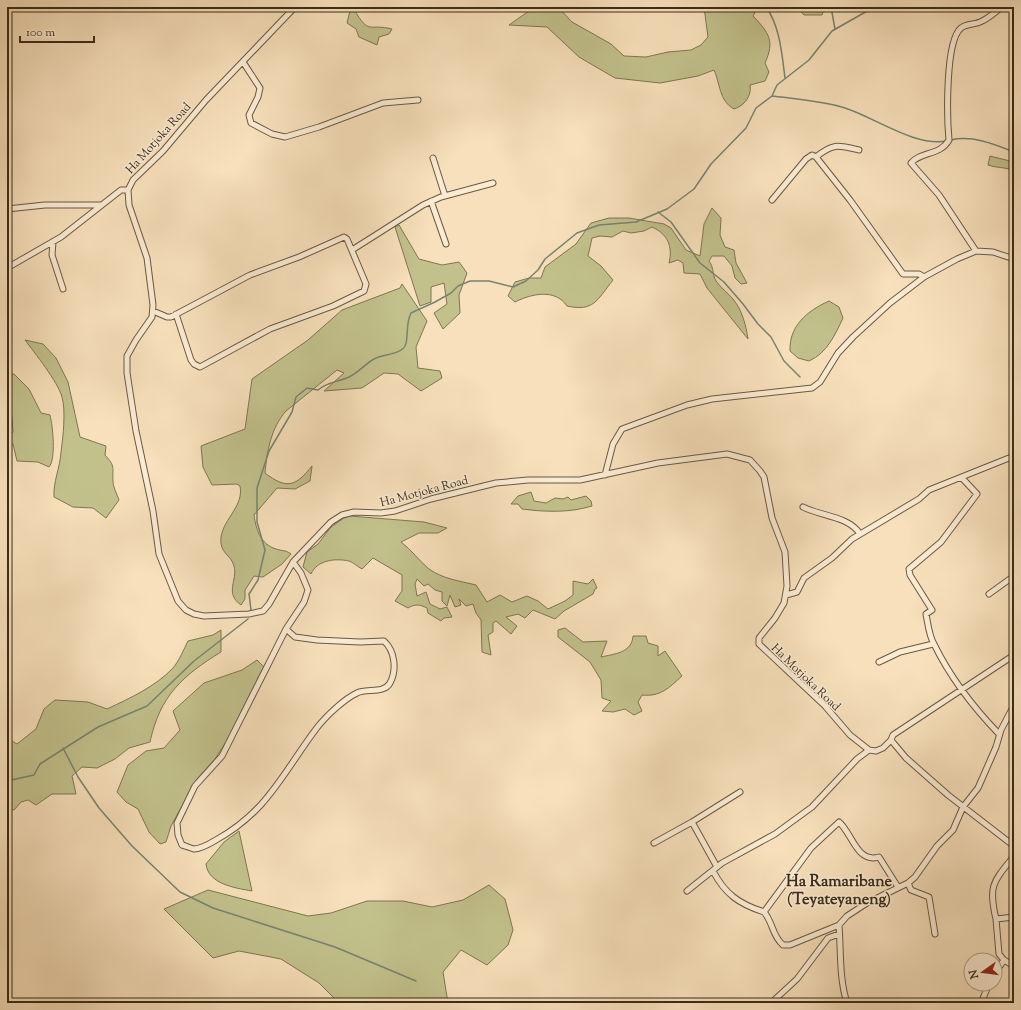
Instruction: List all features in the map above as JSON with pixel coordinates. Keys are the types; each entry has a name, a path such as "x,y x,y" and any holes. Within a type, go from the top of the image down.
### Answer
{"street":[{"name":"Ha Motjoka Road","path":"295,7 206,100 163,152 133,180 128,190 129,205 147,258 153,311 150,321 130,350 128,356 127,373 136,431 153,511 159,554 176,599 186,610 194,614 204,616 249,614 263,611 269,604 293,562 331,522 342,515 354,512 368,514 388,512 431,499 496,483 528,480 566,481 605,475 640,466 689,458 727,454 750,460 764,477 772,518 785,552 787,586 786,595 781,610 759,638 759,644 824,706 850,735 869,750"},
{"path":"976,251 939,195 911,164 915,158 938,151 945,147 949,140 949,72 951,51 956,36 962,28 981,22 1002,7"},
{"path":"243,62 260,88 258,97 249,115 251,123 272,134 285,137 332,123 383,103 418,100"},
{"path":"816,158 828,147 842,146 859,150"},
{"path":"772,200 806,159 812,155 854,205 903,274 919,274 924,277"},
{"path":"433,158 445,196"},
{"path":"352,250 399,218 431,201 493,183"},
{"path":"7,268 53,242 88,217 101,204 121,190 128,190"},
{"path":"431,201 446,244"},
{"path":"7,209 45,205 101,204"},
{"path":"153,311 167,317 176,314 250,275 299,258 344,237 347,239 366,284 364,291 351,299 270,329 205,365 197,366 194,364 176,314"},
{"path":"53,242 52,255 63,289"},
{"path":"605,475 613,444 622,429 688,405 712,399 812,388 820,382 838,353 853,336 890,303 924,277 957,259 976,251 993,252 1014,259"},
{"path":"786,595 797,592 804,578 832,558 852,539 918,499 929,490 1014,456"},
{"path":"962,478 977,494 941,542 909,569 912,578 932,610 926,614 933,644 962,690 982,716 999,734"},
{"path":"803,507 813,512 847,522 856,527 860,534"},
{"path":"286,628 295,637 317,640 360,642 384,641 391,652 394,664 393,676 389,685 380,690 358,692 337,706 316,729 261,806 236,829 213,842 195,849 182,845 178,835 177,823 195,786 222,756 286,628 304,602 308,590 301,573 293,562"},
{"path":"989,594 1014,576"},
{"path":"879,662 900,652 933,644"},
{"path":"687,891 715,869 747,848 775,834 812,807 857,759 869,750 876,751 883,748 891,740 893,735 1014,656"},
{"path":"692,822 715,869 721,886 728,894 764,912 768,917 774,936 783,945 796,943 839,925 847,916 867,903 908,883 915,877 937,846 953,830 963,808 978,788 996,747 999,734 1014,706"},
{"path":"891,740 912,762 963,808 1014,846"},
{"path":"654,843 692,822 740,792"},
{"path":"764,912 811,848 839,822 847,832 854,845 866,856 873,859 879,857 898,887"},
{"path":"1014,856 999,874 992,890 999,954 1004,960 1014,966"},
{"path":"908,883 911,890 929,897 935,934"},
{"path":"996,919 1014,918"},
{"path":"839,925 840,964 847,1003"},
{"path":"770,1003 797,979 828,938 839,934"},
{"path":"981,1003 986,992"}],"shaded area":[{"path":"351,7 355,7 354,9 359,17 367,26 392,29 389,34 379,37 377,45 359,37 356,29 347,23"},
{"path":"541,7 558,7 572,22 611,44 624,56 646,57 668,52 691,50 701,45 708,37 704,7 758,7 753,16 763,27 769,38 770,49 765,63 769,72 765,81 750,85 750,93 744,103 738,108 734,109 725,101 714,70 698,76 660,83 615,78 579,57 547,27 509,25 529,11"},
{"path":"797,7 825,7 822,15 804,15"},
{"path":"990,156 1014,162 1014,171 988,165"},
{"path":"712,208 721,218 720,235 725,247 734,250 736,263 747,283 741,284 735,278 732,266 724,256 712,256 709,261 716,281 733,299 739,308 745,323 748,339 707,288 700,274 684,273 683,263 678,260 669,263 670,246 662,233 652,227 644,231 631,233 623,231 612,237 600,236 592,238 588,256 601,266 613,280 599,299 589,306 567,306 562,300 556,297 542,294 515,302 508,296 515,282 529,278 541,278 545,267 576,244 591,223 609,218 629,218 664,224 671,228 686,250 700,256 704,224"},
{"path":"399,225 419,259 442,265 459,262 467,273 459,295 460,313 443,329 434,313 447,304 444,283 431,287 431,302 420,306 395,227"},
{"path":"402,284 427,321 416,347 418,368 440,371 442,378 421,391 398,374 384,373 362,388 324,391 344,373 337,370 286,411 273,432 267,456 265,473 285,484 301,478 312,466 310,481 295,489 277,488 254,515 258,531 266,544 291,554 282,564 263,577 254,576 245,590 245,599 241,605 233,596 232,591 235,571 234,566 223,550 221,543 223,530 239,500 240,486 237,484 212,485 203,467 201,446 245,429 252,379 308,340 342,310 400,288"},
{"path":"829,301 839,307 843,318 830,343 821,353 809,361 798,358 790,351 790,342 796,327 801,320 813,310"},
{"path":"25,340 43,344 56,358 68,382 80,437 106,446 105,455 112,465 114,488 119,500 106,518 93,508 73,507 54,497 63,439 64,417 62,397 56,383"},
{"path":"7,374 14,374 29,389 41,413 50,415 53,435 53,457 49,467 38,462 17,461 13,444 7,445 7,438 13,432 12,417 7,403"},
{"path":"531,492 534,501 546,503 555,498 563,499 568,497 571,500 586,496 591,501 592,506 575,510 549,511 522,509 518,504 511,504 518,496"},
{"path":"350,516 424,522 447,528 438,533 419,533 401,542 409,548 425,566 434,572 452,579 476,585 487,602 500,595 512,602 527,596 538,601 548,609 565,601 573,595 573,581 588,584 593,579 597,588 593,594 564,611 555,619 533,610 525,618 518,614 506,617 517,626 511,634 496,621 493,623 493,632 488,635 491,655 482,652 481,620 476,613 473,604 466,606 459,599 461,605 455,607 450,595 447,606 442,601 442,592 435,590 428,584 424,586 417,579 415,584 417,596 426,592 430,604 440,609 447,607 452,617 444,618 441,621 428,613 427,608 417,605 408,608 395,601 402,591 402,575 373,558 362,569 351,562 344,560 332,560 322,563 314,569 311,574 303,567 307,552 318,544 331,527 344,518"},
{"path":"565,628 583,642 607,641 601,657 622,652 632,642 633,636 646,636 648,643 658,646 658,656 665,651 682,676 664,691 654,695 642,695 638,702 642,711 634,715 625,709 613,712 602,711 611,701 602,698 601,680 590,662 558,637 558,630"},
{"path":"221,630 221,652 195,670 175,689 160,712 154,726 150,742 129,748 115,759 97,768 82,767 72,776 76,794 52,794 36,805 28,800 21,802 14,810 7,809 7,738 17,744 36,729 44,709 55,700 88,702 107,709 142,692 166,675 173,668 188,641 213,635"},
{"path":"257,660 264,667 228,739 215,759 197,779 171,826 166,842 160,844 149,832 138,809 126,802 117,792 128,765 146,751 164,748 180,730 173,711 204,683 242,670"},
{"path":"239,831 252,891 223,884 217,881 208,871 206,864 224,842"},
{"path":"489,885 505,899 513,930 508,945 487,965 461,950 443,972 448,1003 339,1003 319,983 281,959 239,951 213,958 164,909 208,890 308,916 331,913 367,901 403,901 432,907 463,900"}],"waterway":[{"path":"766,7 771,15 777,32 785,78"},
{"path":"831,7 835,29"},
{"path":"251,610 249,594 258,580 265,550 257,522 257,488 269,451 292,412 296,397 307,388 318,390 321,387 349,377 374,359 403,349 406,343 408,322 411,313 451,293 458,286 470,281 489,281 513,287 526,281 538,270 545,259 577,233 599,225 636,222 667,209 694,189 711,164 746,128 756,108 772,96 777,85 809,60 832,31 872,7"},
{"path":"772,96 809,100 845,108 909,136 935,142 947,141"},
{"path":"951,140 975,139 991,143 1014,152"},
{"path":"658,212 671,222 700,263 724,282 743,304 758,324 771,337 784,361 800,377"},
{"path":"7,784 11,780 34,775 40,764 98,727 147,706 194,661 248,619"},
{"path":"63,748 78,777 99,808 132,846 180,892 213,908 335,947 416,981"}],"district":[{"name":"Ha Ramaribane (Teyateyaneng)","path":"839,889"}]}
